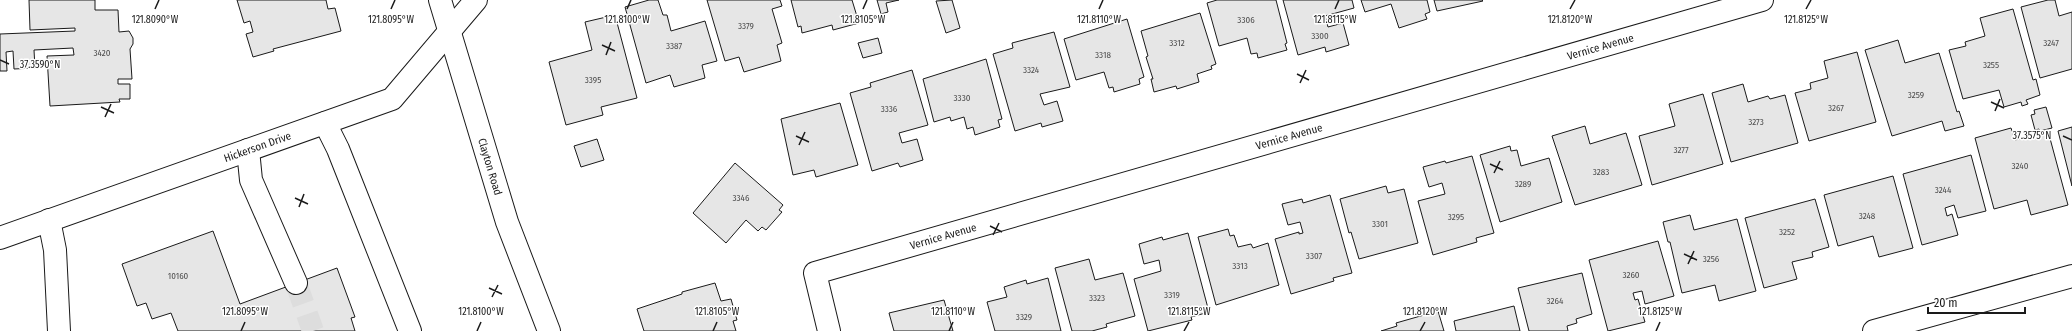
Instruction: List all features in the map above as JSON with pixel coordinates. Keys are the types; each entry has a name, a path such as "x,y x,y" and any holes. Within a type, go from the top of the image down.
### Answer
{"street":[{"name":"Clayton Road","path":"440,0 506,222 550,331"},
{"name":"Hickerson Drive","path":"0,238 392,99 449,34 476,0"},
{"name":"Vernice Avenue","path":"829,331 815,273 1762,0"},
{"path":"325,123 338,149 410,331"},
{"path":"248,150 251,180 296,283"},
{"path":"49,220 55,250 59,331"},
{"path":"1874,331 2072,276"}],"building":[{"path":"29,0 95,0 95,10 118,10 119,32 129,31 133,38 133,44 130,49 132,79 118,79 118,84 130,84 130,99 119,99 120,102 50,106 47,56 74,55 73,48 34,50 35,68 14,69 13,51 6,52 7,71 0,71 0,34 75,31 75,28 30,30"},
{"path":"237,0 326,0 328,9 335,8 341,31 273,49 274,51 253,57 246,34 253,32 250,21 244,23"},
{"path":"649,0 658,0 663,15 667,15 671,31 705,21 717,61 702,65 705,78 674,87 670,75 646,83 625,7"},
{"path":"707,0 780,0 782,6 772,9 782,43 777,45 781,61 744,72 739,57 725,61"},
{"path":"791,0 852,0 859,23 833,30 832,25 802,33 801,26 798,27"},
{"path":"877,0 899,0 886,3 888,12 881,14"},
{"path":"952,0 960,28 946,33 936,1"},
{"path":"1217,0 1276,0 1287,43 1285,44 1287,50 1258,58 1257,53 1251,54 1247,38 1219,46 1207,3"},
{"path":"1283,0 1352,0 1354,8 1325,16 1328,27 1343,23 1349,45 1326,52 1325,47 1298,55"},
{"path":"1361,0 1427,0 1430,12 1425,14 1427,19 1399,28 1391,4 1365,12"},
{"path":"1434,0 1482,0 1483,1 1437,11"},
{"path":"2048,0 2055,0 2059,16 2072,12 2072,69 2040,78 2021,7"},
{"path":"2013,9 2033,80 2036,79 2040,95 2026,100 2028,104 2022,106 2021,102 2004,107 1999,90 1963,99 1949,50 1966,46 1965,42 1985,36 1980,18"},
{"path":"1200,13 1216,64 1211,66 1212,69 1197,74 1199,82 1177,89 1176,86 1154,92 1151,79 1153,79 1146,57 1148,56 1141,31"},
{"path":"615,15 637,98 601,107 603,115 566,125 549,62 592,50 585,22"},
{"path":"1127,19 1144,77 1139,79 1140,84 1114,92 1113,87 1109,88 1104,72 1076,80 1064,39"},
{"path":"1054,32 1070,87 1040,94 1044,105 1057,101 1063,121 1042,127 1041,123 1015,131 993,54 1013,48 1012,43"},
{"path":"878,38 882,53 863,58 858,43"},
{"path":"1898,40 1905,63 1939,53 1957,112 1959,111 1964,126 1945,131 1942,121 1892,136 1865,50"},
{"path":"1857,52 1876,122 1809,141 1795,93 1811,89 1810,83 1828,78 1824,61"},
{"path":"986,59 1002,119 998,120 1000,127 975,135 973,127 967,129 964,117 951,121 950,117 934,122 923,79"},
{"path":"912,70 928,125 899,133 902,143 917,139 923,160 900,167 898,163 872,171 850,93 871,87 870,83"},
{"path":"1743,84 1748,102 1768,96 1770,99 1785,95 1798,143 1731,162 1712,93"},
{"path":"1703,94 1723,164 1652,185 1639,136 1675,126 1669,104"},
{"path":"840,103 858,165 816,177 814,170 793,175 781,119"},
{"path":"2046,107 2052,128 2040,131 2039,129 2035,130 2031,115 2035,114 2034,110"},
{"path":"1585,126 1590,144 1626,133 1642,185 1575,205 1552,136"},
{"path":"2072,127 2072,186 2058,131"},
{"path":"2011,128 2015,140 2048,131 2068,205 2031,215 2027,200 1994,209 1975,138"},
{"path":"597,139 604,160 581,167 574,146"},
{"path":"1510,146 1511,151 1517,150 1521,166 1549,158 1562,202 1500,222 1480,155"},
{"path":"1971,155 1986,211 1958,218 1954,205 1945,208 1947,216 1952,214 1958,235 1922,245 1903,174"},
{"path":"1472,156 1494,233 1476,238 1477,242 1433,255 1418,201 1445,194 1442,183 1429,187 1423,167"},
{"path":"735,163 783,205 779,210 782,212 766,230 762,227 758,231 746,220 726,243 693,213"},
{"path":"1893,176 1913,248 1879,257 1873,236 1838,246 1824,195"},
{"path":"1386,186 1388,193 1404,189 1418,243 1359,259 1351,232 1349,233 1340,199"},
{"path":"1330,195 1352,273 1333,278 1334,281 1291,294 1275,239 1299,232 1299,234 1303,233 1300,222 1288,225 1282,204 1302,199 1303,203"},
{"path":"1815,199 1829,247 1812,252 1813,257 1792,262 1797,279 1764,288 1745,218"},
{"path":"1690,215 1694,230 1737,219 1756,291 1719,301 1715,285 1682,293 1670,242 1668,242 1663,222"},
{"path":"1228,229 1230,236 1234,235 1238,247 1251,244 1253,248 1268,243 1279,285 1216,305 1198,237"},
{"path":"213,231 240,304 337,268 355,317 351,318 355,331 178,331 171,313 152,319 146,303 137,306 122,264"},
{"path":"1188,233 1209,312 1191,317 1192,320 1148,331 1134,279 1161,271 1159,260 1144,264 1139,244 1162,237 1163,240"},
{"path":"1658,241 1674,296 1645,304 1642,291 1633,293 1635,300 1638,299 1645,322 1608,331 1589,260"},
{"path":"1089,259 1095,280 1123,273 1135,316 1106,324 1107,327 1092,331 1072,331 1055,268"},
{"path":"1582,273 1592,314 1576,319 1577,323 1567,326 1568,331 1529,331 1518,288"},
{"path":"1048,278 1061,331 995,331 987,302 1007,297 1004,287 1026,280 1027,284"},
{"path":"715,283 721,301 731,299 737,320 733,321 736,331 644,331 637,309 682,294 682,292"},
{"path":"944,300 953,331 894,331 889,313"},
{"path":"1514,306 1520,331 1456,331 1454,321"},
{"path":"1438,311 1444,331 1381,331 1397,326 1396,323"}],"tunnel":[{"path":"296,283 313,331"}]}
